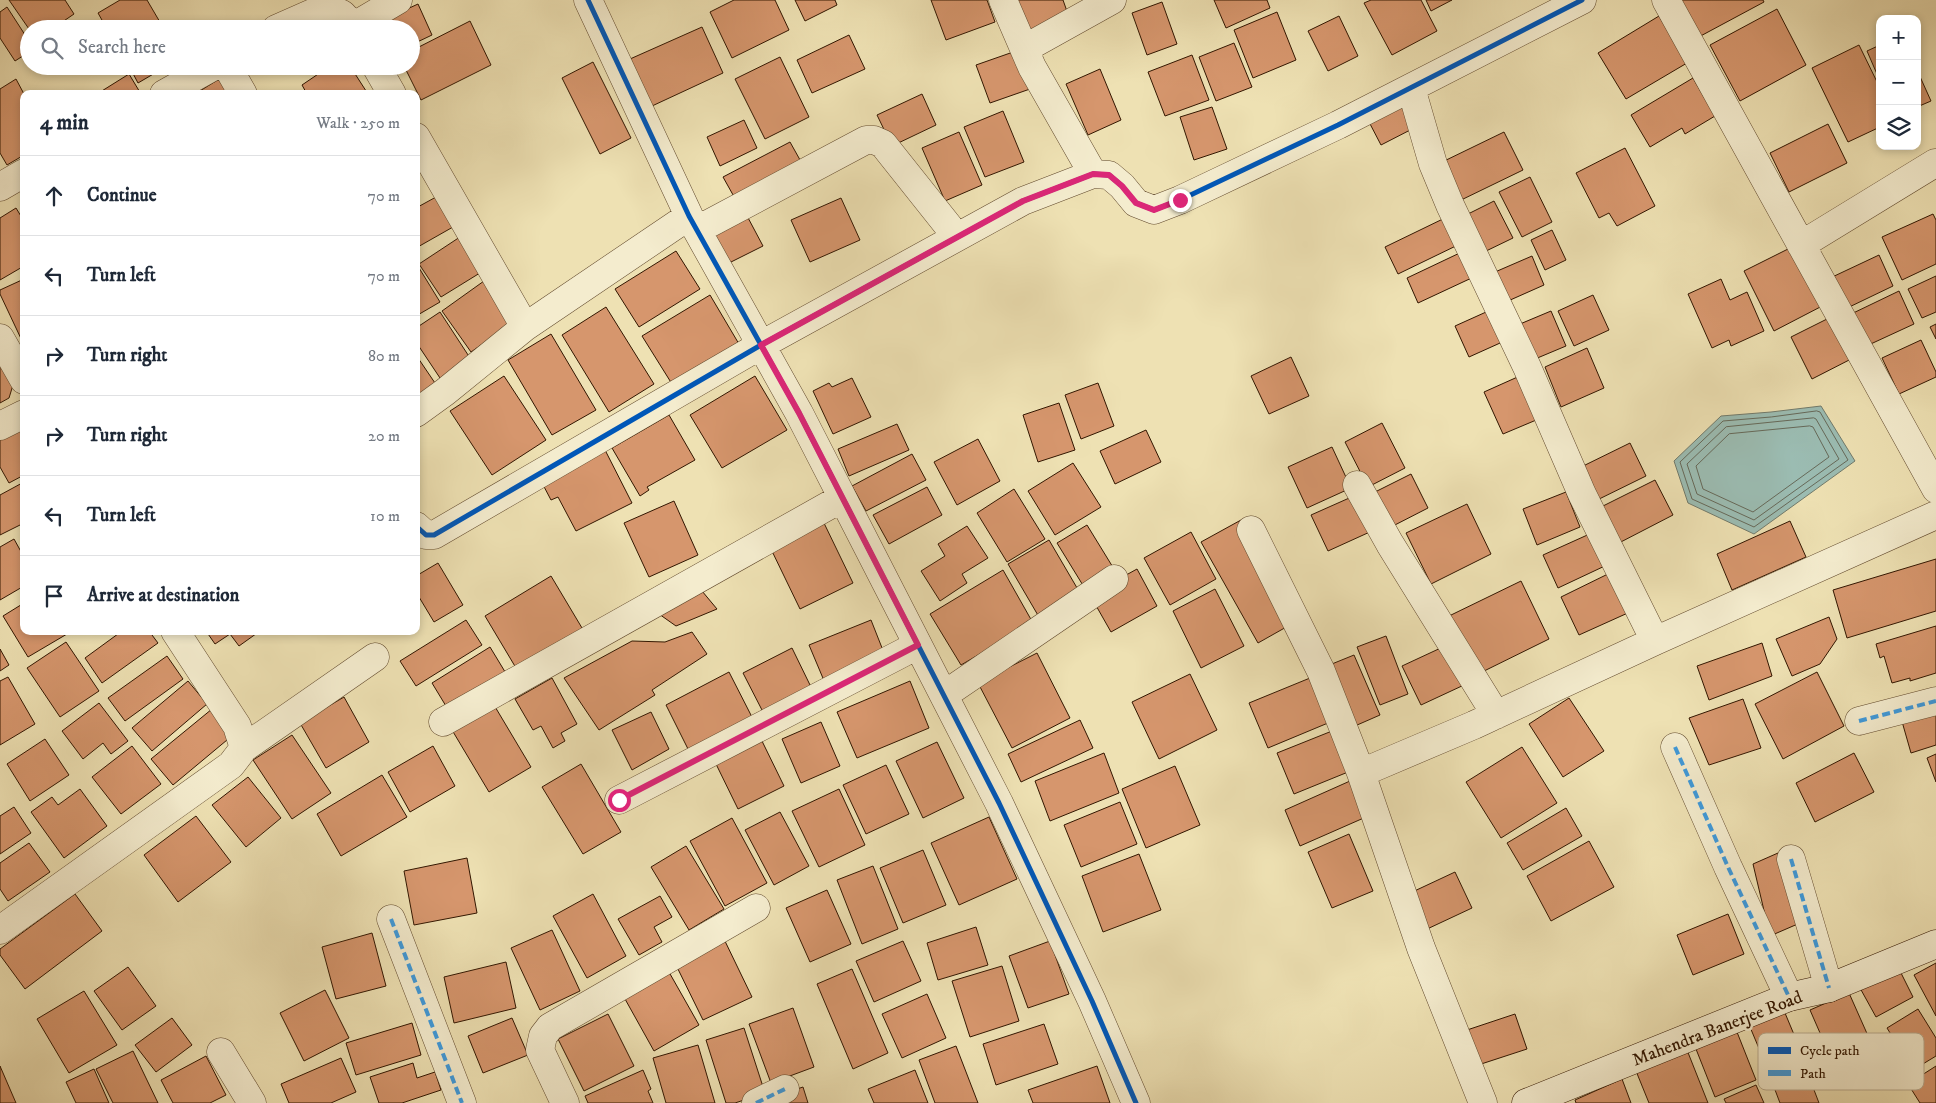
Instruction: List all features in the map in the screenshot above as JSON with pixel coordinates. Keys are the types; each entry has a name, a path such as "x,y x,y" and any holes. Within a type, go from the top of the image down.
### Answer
{"street":[{"path":"366,20 398,0"},
{"path":"588,0 693,223 761,345 842,498 1013,833 1092,1001 1136,1103"},
{"path":"1003,0 1024,50 1093,174"},
{"path":"1024,50 1112,0"},
{"path":"420,530 426,535 434,535 761,345 1023,201 1093,174 1109,175 1122,186 1136,203 1154,210 1180,200 1338,126 1582,0"},
{"path":"1666,0 1936,489"},
{"path":"296,20 326,7 342,14 348,20"},
{"path":"171,90 198,75"},
{"path":"232,75 241,90"},
{"path":"381,75 390,90"},
{"path":"1411,88 1433,164 1450,205 1527,367 1582,494 1655,641"},
{"path":"420,410 525,327 693,223 866,140 874,140 883,144 957,237"},
{"path":"420,144 525,327"},
{"path":"1801,245 1935,163"},
{"path":"0,187 20,175"},
{"path":"0,338 20,373"},
{"path":"0,426 20,416"},
{"path":"1357,485 1390,544 1496,715"},
{"path":"444,722 842,498"},
{"path":"1361,774 1496,715 1655,641 1936,515"},
{"path":"1251,530 1310,647 1361,774 1421,948 1483,1103"},
{"path":"944,695 1114,579"},
{"path":"178,635 237,726 244,748"},
{"path":"619,800 918,645"},
{"path":"0,930 231,766 244,748 375,657"},
{"path":"1859,721 1936,701"},
{"path":"1675,747 1728,867 1789,997"},
{"path":"1791,859 1829,988"},
{"path":"565,1103 540,1050 543,1036 550,1027 756,908"},
{"path":"391,919 462,1103"},
{"name":"Mahendra Banerjee Road","path":"1526,1103 1789,997 1829,988 1936,944"},
{"path":"222,1052 252,1103"},
{"path":"756,1103 785,1089"}],"water":[{"path":"1821,406 1855,461 1754,534 1688,503 1674,461 1721,416"}],"building":[{"path":"9,0 65,0 74,14 65,20 23,20"},
{"path":"120,0 147,0 159,20 102,20 98,13"},
{"path":"734,0 775,0 789,30 732,58 710,12"},
{"path":"795,0 835,0 837,5 805,21"},
{"path":"931,0 987,0 995,22 946,40"},
{"path":"1009,0 1063,0 1069,17 1022,36"},
{"path":"1214,0 1267,0 1270,8 1226,28"},
{"path":"1371,0 1421,0 1437,31 1392,55 1364,3"},
{"path":"1426,0 1452,0 1431,11"},
{"path":"1674,0 1763,0 1764,2 1695,39"},
{"path":"1162,2 1177,44 1147,55 1132,13"},
{"path":"418,4 432,35 420,41 420,20 383,20"},
{"path":"7,7 20,27 20,58 15,61 0,38 0,12"},
{"path":"1777,9 1806,65 1740,101 1710,45"},
{"path":"1277,12 1296,60 1253,78 1234,30"},
{"path":"1339,16 1358,56 1328,71 1308,31"},
{"path":"1659,16 1687,63 1626,99 1598,53"},
{"path":"470,21 491,65 421,100 420,90 416,90 408,75 420,75 420,46"},
{"path":"702,27 723,73 652,106 630,59"},
{"path":"849,35 865,69 812,93 797,60"},
{"path":"1234,43 1252,87 1216,101 1199,57"},
{"path":"1859,45 1876,80 1876,129 1848,142 1812,68"},
{"path":"1876,47 1876,72 1867,51"},
{"path":"1016,51 1030,89 990,103 976,65"},
{"path":"1192,55 1209,100 1165,116 1148,72"},
{"path":"780,57 809,117 765,139 735,79"},
{"path":"593,62 631,138 600,154 562,78"},
{"path":"1100,69 1121,120 1088,135 1066,84"},
{"path":"130,75 139,90 103,90"},
{"path":"134,75 152,75 138,83"},
{"path":"228,75 237,90 201,90"},
{"path":"317,75 356,75 365,90 305,90 302,85"},
{"path":"1693,78 1715,116 1685,134 1682,128 1650,147 1631,115"},
{"path":"16,79 22,90 20,90 20,157 7,165 0,153 0,89"},
{"path":"1921,79 1931,101 1921,105"},
{"path":"922,94 936,125 892,146 877,115"},
{"path":"1403,103 1416,127 1381,145 1368,120"},
{"path":"1212,107 1227,149 1194,160 1180,117"},
{"path":"1003,111 1024,162 985,177 964,127"},
{"path":"744,120 757,148 720,166 707,137"},
{"path":"1828,124 1847,163 1789,192 1770,153"},
{"path":"959,132 982,185 945,201 922,148"},
{"path":"1504,132 1523,170 1457,202 1438,164"},
{"path":"790,142 804,167 737,202 723,177"},
{"path":"1625,148 1655,206 1617,226 1609,213 1599,218 1576,173"},
{"path":"1530,177 1552,222 1522,237 1499,192"},
{"path":"436,197 453,227 420,246 420,206"},
{"path":"841,198 860,240 810,262 791,220"},
{"path":"1494,201 1513,238 1484,252 1466,215"},
{"path":"16,208 20,214 20,268 0,280 0,218"},
{"path":"746,214 763,246 721,267 704,234"},
{"path":"1933,214 1936,220 1936,264 1902,280 1882,237"},
{"path":"1449,216 1462,243 1398,274 1385,247"},
{"path":"1552,230 1566,260 1545,270 1531,240"},
{"path":"466,233 488,268 441,297 420,263"},
{"path":"1796,245 1826,304 1774,331 1744,271"},
{"path":"1466,250 1478,275 1418,303 1407,278"},
{"path":"676,251 700,289 639,327 615,289"},
{"path":"1879,255 1893,286 1843,310 1828,279"},
{"path":"1532,256 1544,285 1508,301 1495,272"},
{"path":"420,270 440,302 420,314"},
{"path":"1936,276 1936,312 1922,318 1908,289"},
{"path":"1721,279 1730,300 1747,292 1764,331 1731,346 1729,340 1712,348 1688,294"},
{"path":"20,281 20,336 0,294 0,290"},
{"path":"484,281 514,322 471,352 442,311"},
{"path":"1899,291 1914,324 1862,348 1847,316"},
{"path":"710,295 739,344 672,384 642,336"},
{"path":"1593,295 1609,330 1574,346 1558,311"},
{"path":"606,307 654,384 609,412 562,335"},
{"path":"1495,308 1509,339 1469,357 1455,326"},
{"path":"1551,311 1566,346 1535,359 1520,324"},
{"path":"440,312 472,361 442,381 420,348 420,325"},
{"path":"1835,315 1855,357 1812,379 1791,337"},
{"path":"1936,324 1936,339 1930,327"},
{"path":"551,334 596,410 552,435 508,360"},
{"path":"1921,340 1936,372 1936,377 1899,394 1882,358"},
{"path":"1587,348 1604,388 1561,407 1545,367"},
{"path":"1291,357 1309,396 1269,414 1251,376"},
{"path":"0,361 13,385 9,398 0,403"},
{"path":"420,361 435,383 420,394"},
{"path":"1522,375 1541,418 1503,434 1484,392"},
{"path":"504,376 546,440 492,475 450,411"},
{"path":"755,376 787,430 722,468 690,415"},
{"path":"852,378 871,417 833,434 813,391 829,383 832,387"},
{"path":"1098,383 1114,426 1081,439 1065,395"},
{"path":"1059,403 1075,450 1038,462 1023,415"},
{"path":"669,415 695,460 647,487 649,490 640,496 612,448"},
{"path":"20,422 20,477 9,483 0,467 0,433"},
{"path":"1382,423 1405,468 1368,487 1345,442"},
{"path":"897,424 909,450 849,476 838,449"},
{"path":"1146,430 1161,462 1115,484 1100,451"},
{"path":"978,439 1000,481 957,505 934,462"},
{"path":"1630,443 1646,476 1591,503 1575,470"},
{"path":"603,446 632,503 576,531 558,497 551,500 540,479"},
{"path":"1332,447 1351,488 1307,508 1288,467"},
{"path":"912,454 926,480 866,511 852,486"},
{"path":"1073,463 1101,507 1055,535 1028,491"},
{"path":"1411,474 1428,508 1389,528 1371,494"},
{"path":"1655,480 1673,515 1615,545 1597,509"},
{"path":"20,484 20,525 0,535 0,495"},
{"path":"927,487 942,515 889,544 873,515"},
{"path":"1014,489 1045,539 1007,562 977,513"},
{"path":"1566,492 1580,527 1537,545 1523,509"},
{"path":"1356,495 1372,531 1328,551 1311,515"},
{"path":"674,501 698,555 649,577 624,523"},
{"path":"1467,504 1491,554 1431,584 1406,533"},
{"path":"1241,520 1297,621 1258,643 1201,542"},
{"path":"823,521 853,583 800,609 770,547"},
{"path":"1790,521 1806,557 1732,590 1717,554"},
{"path":"1087,525 1114,569 1084,587 1057,543"},
{"path":"967,526 988,558 962,574 967,583 940,601 921,571 945,556 938,544"},
{"path":"1191,532 1216,579 1170,605 1144,558"},
{"path":"1594,532 1609,564 1558,588 1543,555"},
{"path":"14,539 20,550 20,588 0,600 0,547"},
{"path":"1049,540 1080,593 1039,617 1008,564"},
{"path":"1936,559 1936,611 1847,638 1833,590"},
{"path":"438,563 463,605 434,622 420,599 420,574"},
{"path":"1137,569 1157,606 1111,632 1090,595"},
{"path":"1003,570 1033,623 961,665 930,614"},
{"path":"1612,572 1630,612 1579,635 1561,597"},
{"path":"551,576 585,633 519,673 485,616"},
{"path":"1521,581 1549,639 1478,674 1449,616"},
{"path":"1215,589 1244,646 1201,668 1173,611"},
{"path":"702,591 717,609 676,626 659,614"},
{"path":"20,605 20,635 65,635 28,657 3,616"},
{"path":"1829,617 1837,639 1820,664 1792,676 1776,639"},
{"path":"466,620 482,645 416,686 400,661"},
{"path":"871,620 886,658 825,683 809,645"},
{"path":"1936,626 1936,673 1910,681 1910,678 1892,683 1884,656 1880,658 1876,644"},
{"path":"692,632 707,654 652,690 655,695 599,730 564,678 632,641 665,642"},
{"path":"117,635 152,635 158,643 102,683 85,658"},
{"path":"209,635 228,635 215,644"},
{"path":"231,635 254,635 239,646"},
{"path":"1386,636 1408,694 1380,705 1357,647"},
{"path":"66,642 99,691 60,717 27,668"},
{"path":"1762,643 1772,676 1709,700 1697,666"},
{"path":"1445,646 1464,685 1421,705 1402,666"},
{"path":"490,647 510,680 452,716 432,683"},
{"path":"792,648 811,687 763,712 743,673"},
{"path":"0,649 9,665 0,671"},
{"path":"1037,653 1070,718 1012,748 978,683"},
{"path":"1354,655 1380,715 1348,729 1322,668"},
{"path":"167,656 183,679 125,721 108,698"},
{"path":"729,672 754,721 690,753 666,705"},
{"path":"1817,672 1844,726 1783,759 1755,704"},
{"path":"1190,674 1217,730 1159,759 1132,702"},
{"path":"8,677 35,724 0,745 0,681"},
{"path":"552,678 577,724 561,733 565,741 553,748 541,726 533,730 515,699"},
{"path":"1310,678 1328,723 1268,748 1249,703"},
{"path":"188,681 207,704 152,751 132,728"},
{"path":"910,681 929,728 857,758 837,712"},
{"path":"344,697 369,742 326,768 300,723"},
{"path":"1569,698 1604,751 1563,777 1529,724"},
{"path":"1743,699 1761,748 1709,765 1689,718"},
{"path":"99,703 128,741 111,754 103,743 83,759 62,731"},
{"path":"494,705 531,767 489,792 452,730"},
{"path":"1936,708 1936,745 1911,753 1901,718"},
{"path":"212,709 233,735 173,785 151,759"},
{"path":"651,712 669,749 632,770 612,730"},
{"path":"1080,720 1093,748 1021,782 1008,754"},
{"path":"821,722 840,766 801,783 782,739"},
{"path":"1337,729 1353,770 1294,794 1277,753"},
{"path":"292,735 331,793 292,819 253,760"},
{"path":"45,739 69,775 30,801 7,764"},
{"path":"761,739 784,786 738,809 715,762"},
{"path":"937,742 964,798 923,818 896,761"},
{"path":"132,746 161,784 121,814 92,777"},
{"path":"433,746 455,786 410,812 388,772"},
{"path":"1522,747 1557,803 1501,838 1466,782"},
{"path":"1104,753 1119,793 1050,821 1035,781"},
{"path":"1854,753 1874,792 1815,822 1796,783"},
{"path":"1936,754 1936,782 1927,758"},
{"path":"581,764 621,832 583,854 542,787"},
{"path":"886,765 909,814 866,834 843,785"},
{"path":"1175,766 1200,825 1146,848 1122,789"},
{"path":"382,775 407,817 341,856 317,814"},
{"path":"248,777 281,818 246,847 212,805"},
{"path":"1350,781 1366,817 1300,846 1285,810"},
{"path":"80,789 107,826 64,858 31,812 52,797 58,805"},
{"path":"839,789 865,845 819,867 792,811"},
{"path":"1120,802 1137,844 1081,867 1064,825"},
{"path":"14,807 31,833 0,854 0,816"},
{"path":"1566,808 1582,836 1523,870 1507,843"},
{"path":"780,812 809,866 774,885 745,830"},
{"path":"196,816 231,862 178,902 144,855"},
{"path":"989,817 1017,879 959,905 931,843"},
{"path":"732,818 767,883 725,906 690,841"},
{"path":"1349,834 1373,891 1332,908 1308,852"},
{"path":"1589,841 1614,887 1551,921 1527,876"},
{"path":"29,843 50,872 8,901 0,889 0,863"},
{"path":"686,846 724,909 689,930 651,867"},
{"path":"923,850 946,905 903,923 880,868"},
{"path":"1778,853 1800,923 1770,936 1753,864"},
{"path":"1139,854 1161,910 1103,932 1082,876"},
{"path":"467,858 477,913 414,925 404,871"},
{"path":"873,866 898,929 862,944 837,880"},
{"path":"1455,872 1472,908 1425,930 1408,894"},
{"path":"827,890 851,944 810,962 786,908"},
{"path":"75,894 102,931 25,989 0,955 0,949"},
{"path":"593,894 626,956 587,978 553,916"},
{"path":"660,896 672,917 654,927 662,942 639,955 618,919"},
{"path":"1728,914 1744,954 1693,975 1677,935"},
{"path":"976,927 988,965 938,980 927,943"},
{"path":"552,930 580,991 540,1010 511,948"},
{"path":"372,933 386,986 336,999 322,947"},
{"path":"723,937 752,997 703,1020 674,961"},
{"path":"903,941 921,981 874,1002 856,961"},
{"path":"1050,941 1069,994 1028,1008 1009,956"},
{"path":"506,962 516,1008 454,1023 444,977"},
{"path":"1936,963 1936,1016 1914,975"},
{"path":"665,965 699,1025 654,1051 620,990"},
{"path":"1002,966 1019,1021 970,1037 952,981"},
{"path":"128,967 156,1006 122,1030 94,991"},
{"path":"1898,967 1913,997 1876,1017 1860,988"},
{"path":"852,969 888,1053 853,1069 817,984"},
{"path":"325,990 349,1038 304,1061 280,1013"},
{"path":"84,991 117,1045 69,1073 37,1019"},
{"path":"1849,993 1867,1033 1820,1033 1810,1010"},
{"path":"927,994 946,1038 902,1058 882,1014"},
{"path":"793,1008 814,1067 771,1083 749,1024"},
{"path":"1918,1009 1936,1038 1936,1056 1924,1063 1924,1033 1890,1033 1887,1028"},
{"path":"1785,1013 1793,1033 1758,1033 1758,1046 1750,1027"},
{"path":"608,1014 634,1066 584,1091 558,1039"},
{"path":"1515,1014 1527,1049 1472,1067 1461,1032"},
{"path":"172,1018 192,1045 156,1072 135,1045"},
{"path":"512,1018 528,1055 483,1073 468,1036"},
{"path":"412,1023 421,1055 356,1075 346,1043"},
{"path":"1044,1024 1058,1064 996,1085 983,1044"},
{"path":"1735,1027 1756,1080 1715,1097 1694,1044"},
{"path":"744,1028 765,1093 735,1103 726,1103 706,1040"},
{"path":"698,1045 715,1103 666,1103 653,1058"},
{"path":"956,1046 978,1103 935,1103 919,1060"},
{"path":"1687,1050 1708,1103 1649,1103 1636,1071"},
{"path":"133,1051 158,1103 113,1103 96,1069"},
{"path":"206,1056 226,1095 210,1103 173,1103 161,1080"},
{"path":"341,1058 356,1092 331,1103 289,1103 281,1084"},
{"path":"413,1063 417,1078 435,1072 441,1090 402,1103 379,1103 370,1077"},
{"path":"0,1066 16,1103 0,1103"},
{"path":"1097,1066 1110,1103 1033,1103 1028,1090"},
{"path":"1936,1066 1936,1103 1920,1103 1912,1090 1924,1090 1924,1074"},
{"path":"94,1069 109,1103 76,1103 66,1082"},
{"path":"643,1070 651,1089 648,1091 653,1103 588,1103 585,1096"},
{"path":"915,1070 928,1103 874,1103 868,1089"},
{"path":"1622,1079 1631,1103 1576,1103 1575,1100"},
{"path":"1756,1085 1764,1103 1726,1103 1724,1099"},
{"path":"803,1087 808,1103 782,1103 779,1095"},
{"path":"1775,1090 1814,1090 1819,1103 1780,1103"}],"marked path":[{"path":"619,800 918,645"},
{"path":"1859,721 1936,701"},
{"path":"1675,747 1728,867 1789,997"},
{"path":"1791,859 1829,988"},
{"path":"391,919 462,1103"},
{"path":"756,1103 785,1089"}],"cycle path":[{"path":"588,0 689,216 799,413 999,803 1092,1001 1136,1103"},
{"path":"420,530 426,535 434,535 761,345 1023,201 1093,174 1109,175 1122,186 1136,203 1154,210 1180,200 1338,125 1582,0"}],"route":[{"path":"619,800 918,645 799,413 761,345 1023,201 1093,174 1109,175 1122,186 1136,203 1154,210 1180,200"}]}
